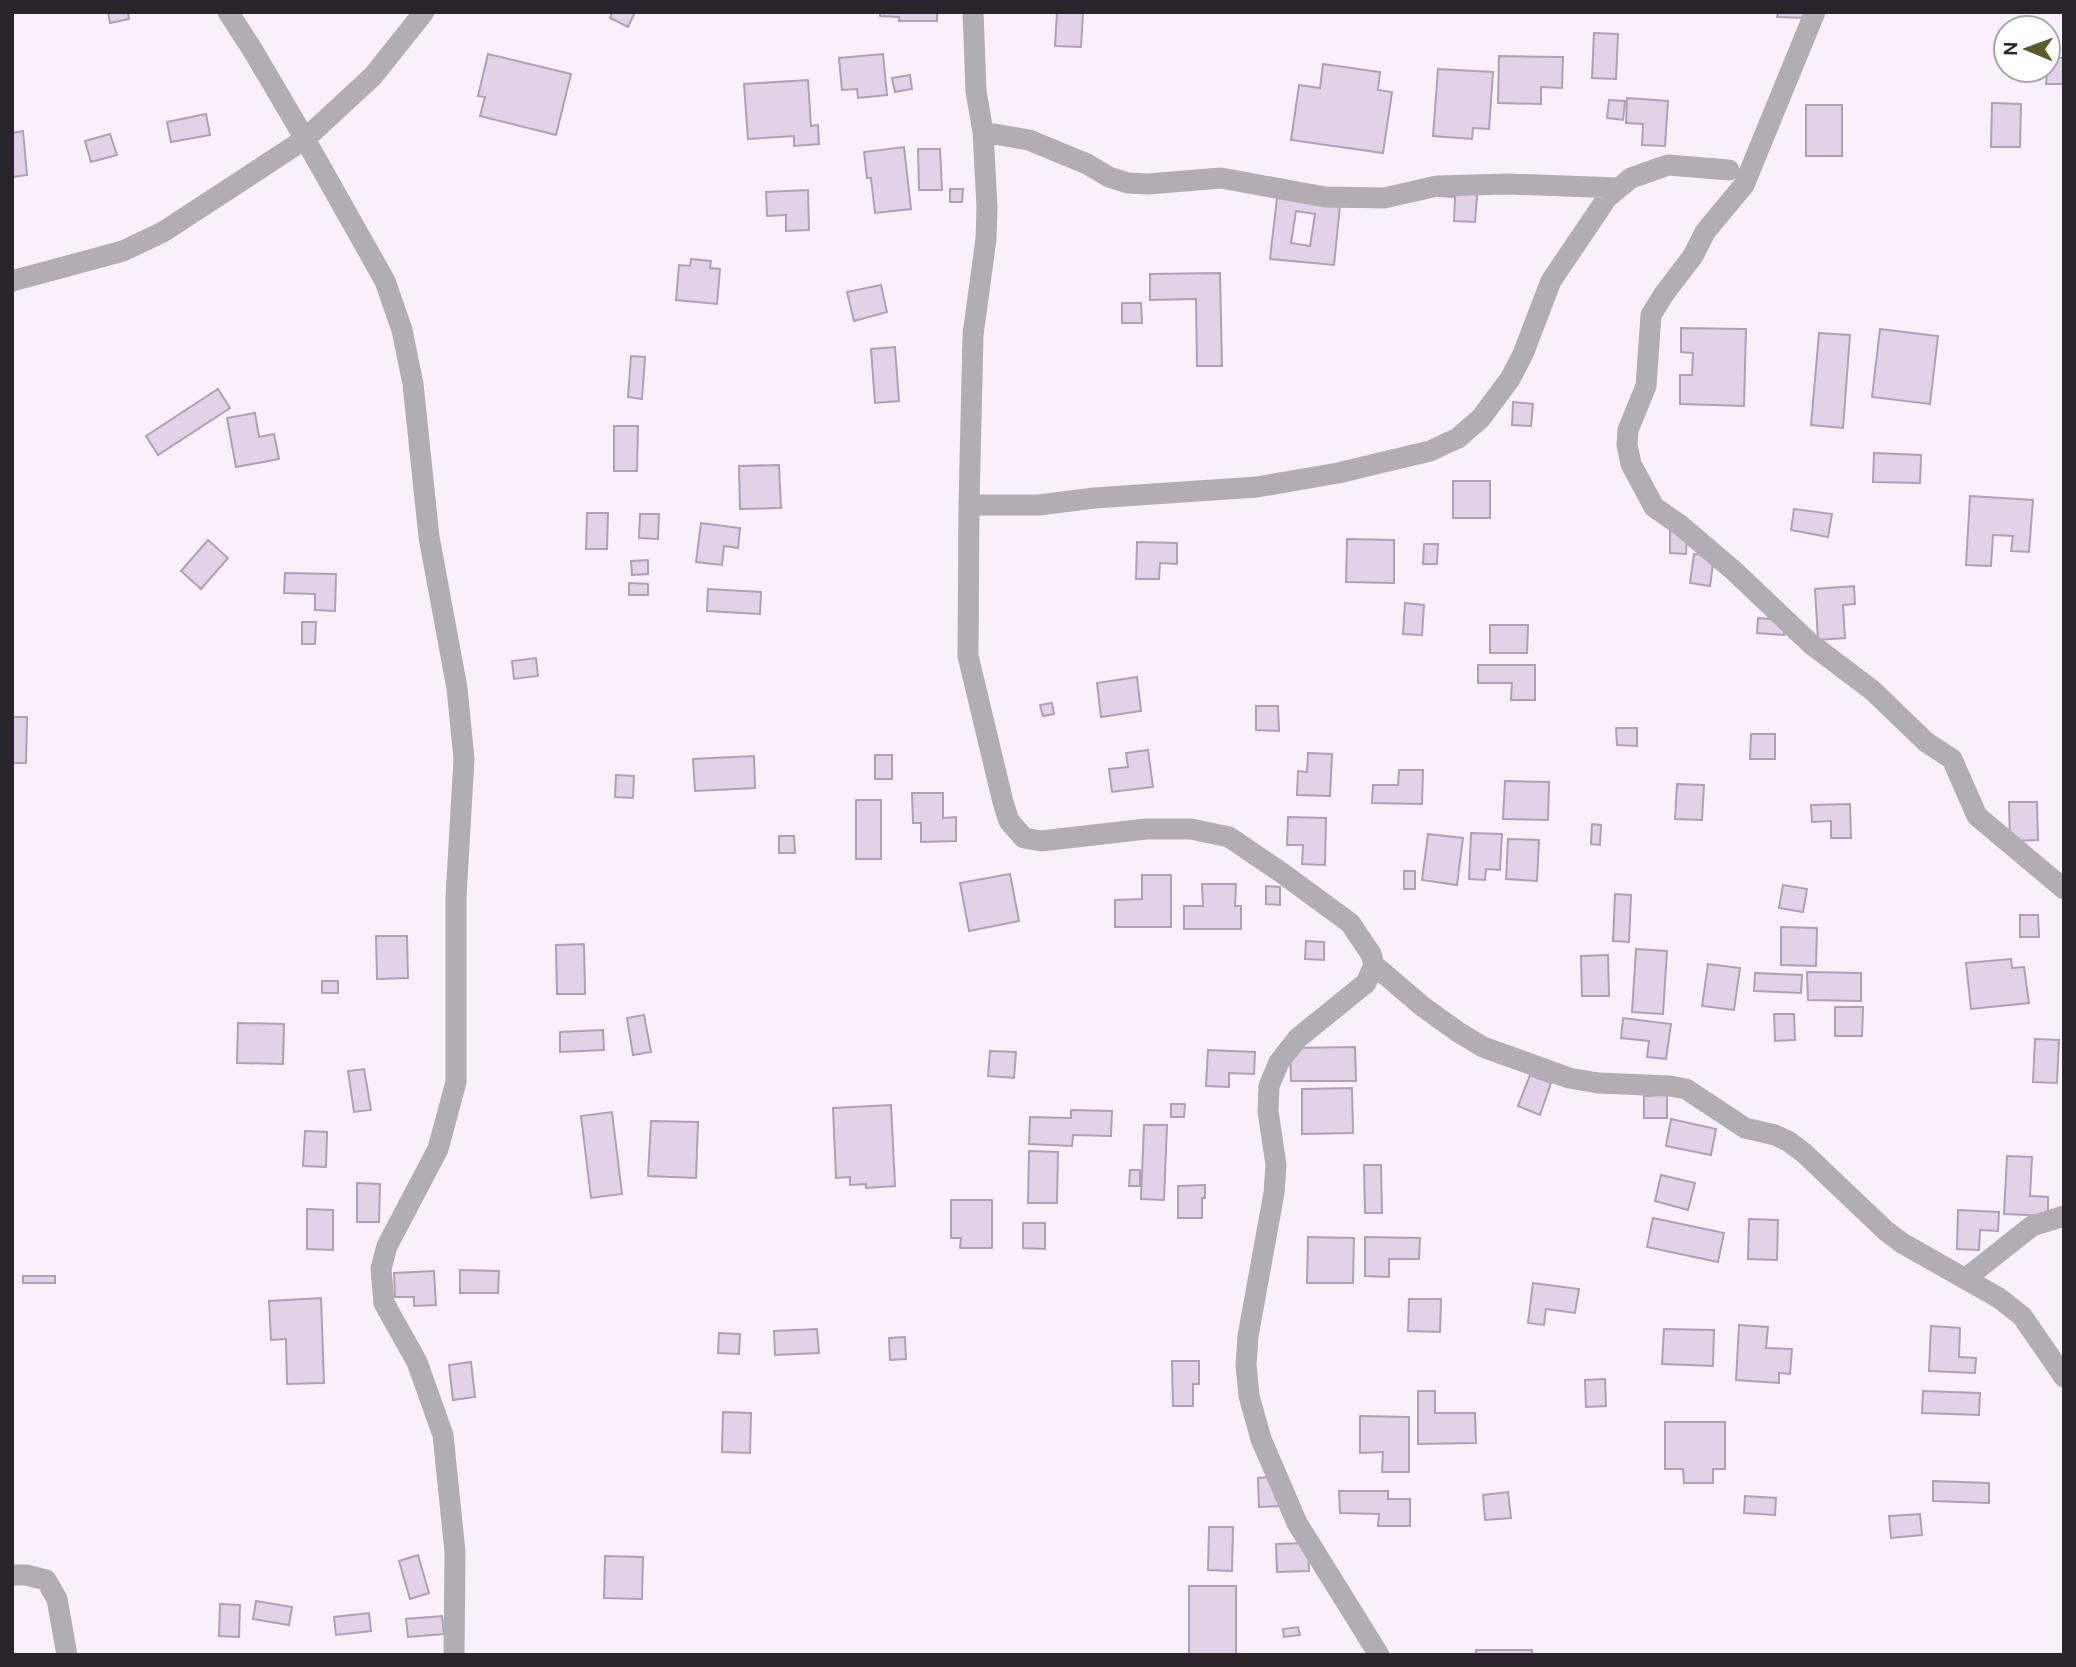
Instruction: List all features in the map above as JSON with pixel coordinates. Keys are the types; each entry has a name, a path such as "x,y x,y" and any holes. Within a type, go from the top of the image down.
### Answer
{"street":[{"path":"228,12 305,139 385,281 402,330 413,384 429,537 457,688 464,759 456,897 456,1082 438,1149 387,1246 381,1269 384,1303 417,1362 443,1435 455,1552 454,1655"},
{"path":"12,281 123,251 163,232 305,139 373,76 424,12"},
{"path":"973,12 976,91 983,132 987,207 986,239 973,335 968,656 1009,821 1024,838 1041,841 1146,830 1191,829 1229,837 1350,923 1371,954 1374,965 1422,1006 1483,1047 1569,1079 1686,1089 1745,1128 1788,1141 1902,1243 1999,1298 2022,1316 2064,1377"},
{"path":"1815,12 1744,185 1705,232 1693,256 1651,315 1646,386 1629,430 1627,445 1631,464 1654,507 1680,525 1733,570 1811,644 1872,690 1926,742 1952,759 1977,817 2064,889"},
{"path":"983,132 1029,140 1128,183 1221,178 1325,197 1384,198 1437,186 1507,184 1619,188"},
{"path":"969,505 1039,505 1094,498 1256,487 1430,451 1458,438 1480,418 1510,379 1551,281 1608,198 1631,178 1668,165 1729,170"},
{"path":"1374,965 1366,983 1298,1038 1279,1062 1269,1086 1268,1111 1276,1165 1274,1193 1248,1336 1246,1365 1249,1396 1261,1439 1297,1523 1378,1655"},
{"path":"1965,1279 2032,1226 2064,1216"},
{"path":"12,1575 46,1580 57,1598 66,1655"}],"building":[{"path":"108,12 128,12 129,19 110,23"},
{"path":"612,12 635,12 628,27 610,18"},
{"path":"880,12 937,12 937,21 899,21 899,17 880,16"},
{"path":"1057,12 1083,13 1081,47 1055,46"},
{"path":"1778,12 1807,12 1807,18 1777,17"},
{"path":"1594,33 1618,34 1616,79 1592,78"},
{"path":"488,54 571,74 556,135 480,116 485,97 478,96"},
{"path":"883,54 887,95 858,98 857,89 842,90 839,58"},
{"path":"1499,56 1563,57 1562,88 1541,87 1541,104 1498,103"},
{"path":"2062,58 2064,58 2062,84"},
{"path":"1323,64 1380,72 1378,90 1392,92 1383,153 1291,140 1299,85 1320,88"},
{"path":"1438,69 1493,72 1489,129 1473,128 1472,139 1433,136"},
{"path":"910,75 912,89 895,92 892,78"},
{"path":"808,80 811,126 818,125 819,144 794,146 794,136 748,139 744,84"},
{"path":"1627,98 1668,101 1665,146 1642,145 1643,124 1626,123"},
{"path":"1609,100 1625,101 1623,120 1607,118"},
{"path":"1992,103 2021,104 2020,147 1991,147"},
{"path":"1806,105 1842,105 1842,156 1806,156"},
{"path":"206,114 210,135 171,142 167,122"},
{"path":"23,131 27,175 12,177 12,133"},
{"path":"110,134 117,155 91,162 85,141"},
{"path":"904,147 911,209 875,213 871,178 867,178 864,152"},
{"path":"918,149 940,149 942,190 919,190"},
{"path":"1478,184 1475,222 1454,221 1455,197 1438,196"},
{"path":"950,189 963,189 962,202 950,202"},
{"path":"1278,189 1341,195 1334,265 1270,259","holes":["1296,211 1315,214 1310,246 1291,243"]},
{"path":"808,190 809,230 786,231 786,215 767,216 766,192"},
{"path":"691,259 711,261 710,268 720,269 717,304 676,300 679,265 690,266"},
{"path":"1220,273 1222,366 1197,366 1196,299 1150,300 1150,274"},
{"path":"881,285 887,312 854,321 847,292"},
{"path":"1122,303 1141,303 1142,323 1122,323"},
{"path":"1681,328 1746,329 1744,406 1680,404 1680,375 1692,375 1693,353 1681,352"},
{"path":"1880,329 1938,336 1930,404 1872,397"},
{"path":"1819,333 1850,335 1843,428 1811,425"},
{"path":"895,347 899,401 875,403 871,349"},
{"path":"631,356 645,357 642,399 628,397"},
{"path":"218,389 230,408 158,455 146,436"},
{"path":"1513,402 1533,404 1531,426 1512,425"},
{"path":"255,413 259,437 274,434 279,459 236,467 227,418"},
{"path":"614,426 638,426 637,471 614,471"},
{"path":"1874,453 1921,455 1920,483 1873,482"},
{"path":"779,465 781,508 740,509 739,466"},
{"path":"1453,481 1490,481 1490,518 1453,518"},
{"path":"1970,496 2033,500 2029,552 2011,551 2013,536 1993,535 1991,566 1966,565"},
{"path":"1794,509 1832,514 1828,537 1791,530"},
{"path":"587,513 608,513 607,549 586,549"},
{"path":"640,514 659,514 658,539 639,538"},
{"path":"701,523 740,528 738,548 724,546 722,565 696,562"},
{"path":"1670,531 1687,532 1686,554 1670,553"},
{"path":"1347,539 1394,540 1394,583 1346,582"},
{"path":"208,540 228,558 201,589 181,571"},
{"path":"1137,542 1177,543 1177,564 1160,563 1159,579 1136,579"},
{"path":"1424,544 1438,544 1437,564 1423,564"},
{"path":"1694,554 1714,556 1710,586 1690,583"},
{"path":"648,560 648,574 632,575 631,561"},
{"path":"285,573 336,574 335,611 315,610 315,594 284,593"},
{"path":"629,583 648,584 648,595 629,595"},
{"path":"1854,586 1855,604 1843,605 1845,638 1818,640 1815,589"},
{"path":"708,589 761,592 760,614 707,611"},
{"path":"1405,603 1424,605 1422,635 1403,634"},
{"path":"1758,618 1784,620 1784,635 1757,633"},
{"path":"302,622 316,622 315,644 302,644"},
{"path":"1490,625 1528,625 1527,653 1490,653"},
{"path":"536,658 538,676 514,679 512,661"},
{"path":"1478,665 1535,665 1535,700 1511,700 1512,683 1478,683"},
{"path":"1137,677 1141,711 1101,717 1097,683"},
{"path":"1052,703 1054,714 1043,716 1040,705"},
{"path":"1256,706 1278,706 1279,731 1256,730"},
{"path":"12,717 27,717 26,763 12,763"},
{"path":"1616,728 1637,728 1637,746 1617,745"},
{"path":"1751,734 1775,734 1775,759 1750,759"},
{"path":"1148,750 1153,787 1112,792 1109,769 1128,767 1126,753"},
{"path":"1308,753 1332,754 1330,796 1297,795 1298,771 1307,772"},
{"path":"875,755 892,755 892,779 875,779"},
{"path":"754,756 755,788 695,791 693,759"},
{"path":"1399,770 1423,770 1422,804 1372,803 1373,785 1398,785"},
{"path":"616,775 634,776 633,798 615,797"},
{"path":"1505,781 1549,782 1548,820 1503,819"},
{"path":"1677,784 1704,785 1702,820 1675,819"},
{"path":"912,793 943,793 943,818 956,817 956,841 921,842 921,823 913,823"},
{"path":"856,800 881,800 881,859 856,859"},
{"path":"2009,802 2037,802 2038,840 2010,841"},
{"path":"1850,804 1851,838 1831,838 1831,821 1812,822 1811,805"},
{"path":"1288,817 1326,818 1325,865 1302,864 1303,845 1287,845"},
{"path":"1592,824 1601,825 1600,845 1591,844"},
{"path":"1471,833 1502,834 1500,870 1486,869 1485,880 1469,879"},
{"path":"1428,834 1463,838 1457,885 1422,880"},
{"path":"779,836 794,836 795,853 779,853"},
{"path":"1508,839 1539,840 1537,881 1506,879"},
{"path":"1404,871 1415,871 1415,889 1404,889"},
{"path":"1010,874 1019,921 969,931 960,883"},
{"path":"1142,875 1171,875 1171,927 1115,927 1115,900 1142,899"},
{"path":"1202,884 1236,884 1235,906 1241,906 1241,929 1184,929 1184,906 1203,906"},
{"path":"1783,885 1807,889 1803,912 1779,908"},
{"path":"1266,886 1280,887 1280,905 1266,904"},
{"path":"1615,894 1631,895 1629,942 1613,941"},
{"path":"2020,915 2038,915 2039,937 2020,937"},
{"path":"1781,927 1817,928 1816,966 1781,965"},
{"path":"376,936 407,936 408,978 377,979"},
{"path":"1306,941 1324,942 1324,960 1305,959"},
{"path":"584,944 585,994 557,994 556,945"},
{"path":"1636,949 1667,951 1663,1014 1632,1012"},
{"path":"1608,955 1609,996 1582,996 1581,956"},
{"path":"2011,959 2012,968 2024,967 2029,1003 1971,1009 1966,963"},
{"path":"1708,964 1740,968 1734,1010 1702,1006"},
{"path":"1807,972 1861,973 1861,1001 1808,1000"},
{"path":"1755,973 1802,975 1801,993 1754,991"},
{"path":"322,981 338,981 338,993 322,993"},
{"path":"1835,1007 1863,1007 1862,1036 1835,1036"},
{"path":"1774,1014 1794,1014 1795,1040 1775,1041"},
{"path":"644,1015 651,1052 633,1055 627,1018"},
{"path":"1623,1018 1671,1024 1666,1059 1647,1057 1649,1041 1621,1038"},
{"path":"238,1023 284,1024 283,1064 237,1063"},
{"path":"603,1030 604,1050 560,1052 560,1032"},
{"path":"2035,1039 2059,1040 2057,1083 2033,1082"},
{"path":"1355,1047 1356,1081 1291,1081 1290,1048"},
{"path":"1208,1050 1255,1052 1254,1074 1229,1073 1229,1087 1206,1086"},
{"path":"990,1051 1016,1052 1014,1078 988,1076"},
{"path":"364,1069 371,1110 354,1112 348,1071"},
{"path":"1530,1075 1551,1083 1540,1115 1518,1106"},
{"path":"1352,1088 1353,1133 1302,1134 1302,1089"},
{"path":"1667,1095 1667,1118 1644,1118 1644,1096"},
{"path":"1171,1104 1185,1104 1184,1117 1171,1117"},
{"path":"891,1105 895,1186 866,1188 866,1184 850,1185 850,1177 836,1178 833,1108"},
{"path":"1071,1110 1112,1111 1111,1136 1073,1135 1072,1146 1029,1144 1030,1117 1071,1118"},
{"path":"612,1112 622,1194 591,1198 581,1116"},
{"path":"1671,1119 1716,1129 1711,1155 1666,1146"},
{"path":"651,1121 698,1122 696,1178 648,1176"},
{"path":"1144,1125 1167,1125 1164,1200 1141,1199"},
{"path":"305,1131 327,1132 326,1167 303,1166"},
{"path":"1029,1151 1058,1152 1057,1203 1028,1203"},
{"path":"2007,1156 2032,1157 2030,1196 2048,1197 2048,1216 2004,1214"},
{"path":"1364,1165 1381,1165 1382,1213 1365,1213"},
{"path":"1130,1170 1140,1170 1140,1186 1129,1186"},
{"path":"1661,1175 1695,1183 1688,1210 1655,1201"},
{"path":"357,1183 380,1184 379,1222 357,1222"},
{"path":"1205,1185 1202,1218 1178,1218 1178,1186"},
{"path":"951,1200 992,1200 992,1248 960,1248 961,1238 951,1238"},
{"path":"307,1209 333,1210 333,1250 307,1249"},
{"path":"1958,1210 1999,1212 1998,1231 1980,1230 1979,1250 1957,1249"},
{"path":"1653,1218 1724,1233 1718,1262 1647,1247"},
{"path":"1749,1219 1778,1220 1777,1260 1748,1259"},
{"path":"1023,1223 1045,1223 1045,1249 1023,1248"},
{"path":"1308,1237 1354,1238 1353,1283 1307,1283"},
{"path":"1365,1237 1420,1238 1419,1259 1389,1259 1389,1277 1365,1276"},
{"path":"460,1270 499,1271 498,1293 460,1293"},
{"path":"434,1271 436,1305 414,1306 414,1297 395,1297 394,1273"},
{"path":"23,1276 55,1276 55,1283 23,1283"},
{"path":"1533,1283 1579,1289 1575,1313 1546,1309 1544,1325 1528,1323"},
{"path":"321,1298 324,1383 287,1384 286,1339 271,1340 269,1301"},
{"path":"1409,1299 1441,1299 1440,1332 1408,1331"},
{"path":"1739,1325 1768,1327 1766,1348 1792,1349 1790,1374 1779,1373 1779,1383 1736,1380"},
{"path":"1931,1326 1960,1328 1959,1357 1976,1358 1975,1373 1929,1371"},
{"path":"817,1329 819,1353 775,1355 774,1331"},
{"path":"1664,1329 1714,1330 1713,1366 1662,1364"},
{"path":"719,1333 740,1334 739,1354 718,1353"},
{"path":"905,1337 906,1359 890,1360 889,1338"},
{"path":"1172,1361 1199,1361 1199,1384 1193,1384 1193,1406 1173,1406"},
{"path":"471,1362 475,1397 453,1400 449,1365"},
{"path":"1605,1379 1606,1406 1586,1407 1585,1380"},
{"path":"1418,1391 1435,1391 1435,1413 1475,1413 1476,1443 1418,1444"},
{"path":"1923,1391 1980,1393 1979,1415 1922,1413"},
{"path":"723,1412 751,1413 750,1453 722,1452"},
{"path":"1360,1416 1409,1417 1409,1472 1382,1472 1383,1452 1360,1453"},
{"path":"1665,1422 1725,1422 1725,1469 1713,1469 1713,1483 1684,1483 1683,1469 1665,1469"},
{"path":"1282,1476 1284,1506 1259,1507 1258,1478"},
{"path":"1933,1481 1989,1483 1989,1503 1933,1501"},
{"path":"1339,1491 1388,1491 1388,1499 1410,1499 1410,1526 1378,1526 1379,1514 1340,1513"},
{"path":"1508,1492 1511,1518 1485,1520 1483,1495"},
{"path":"1745,1496 1776,1498 1775,1515 1744,1513"},
{"path":"1920,1514 1922,1535 1891,1538 1889,1516"},
{"path":"1209,1527 1233,1527 1232,1571 1208,1570"},
{"path":"1308,1543 1309,1571 1277,1572 1276,1544"},
{"path":"418,1555 429,1593 410,1599 399,1561"},
{"path":"605,1556 643,1557 642,1599 604,1598"},
{"path":"1189,1586 1236,1586 1236,1655 1189,1655"},
{"path":"256,1601 292,1607 289,1625 253,1619"},
{"path":"220,1604 240,1605 239,1637 219,1636"},
{"path":"369,1613 371,1631 336,1635 334,1617"},
{"path":"442,1616 444,1634 408,1637 406,1619"},
{"path":"1298,1627 1300,1635 1284,1637 1283,1629"},
{"path":"1476,1650 1532,1650 1532,1655 1476,1655"}]}
